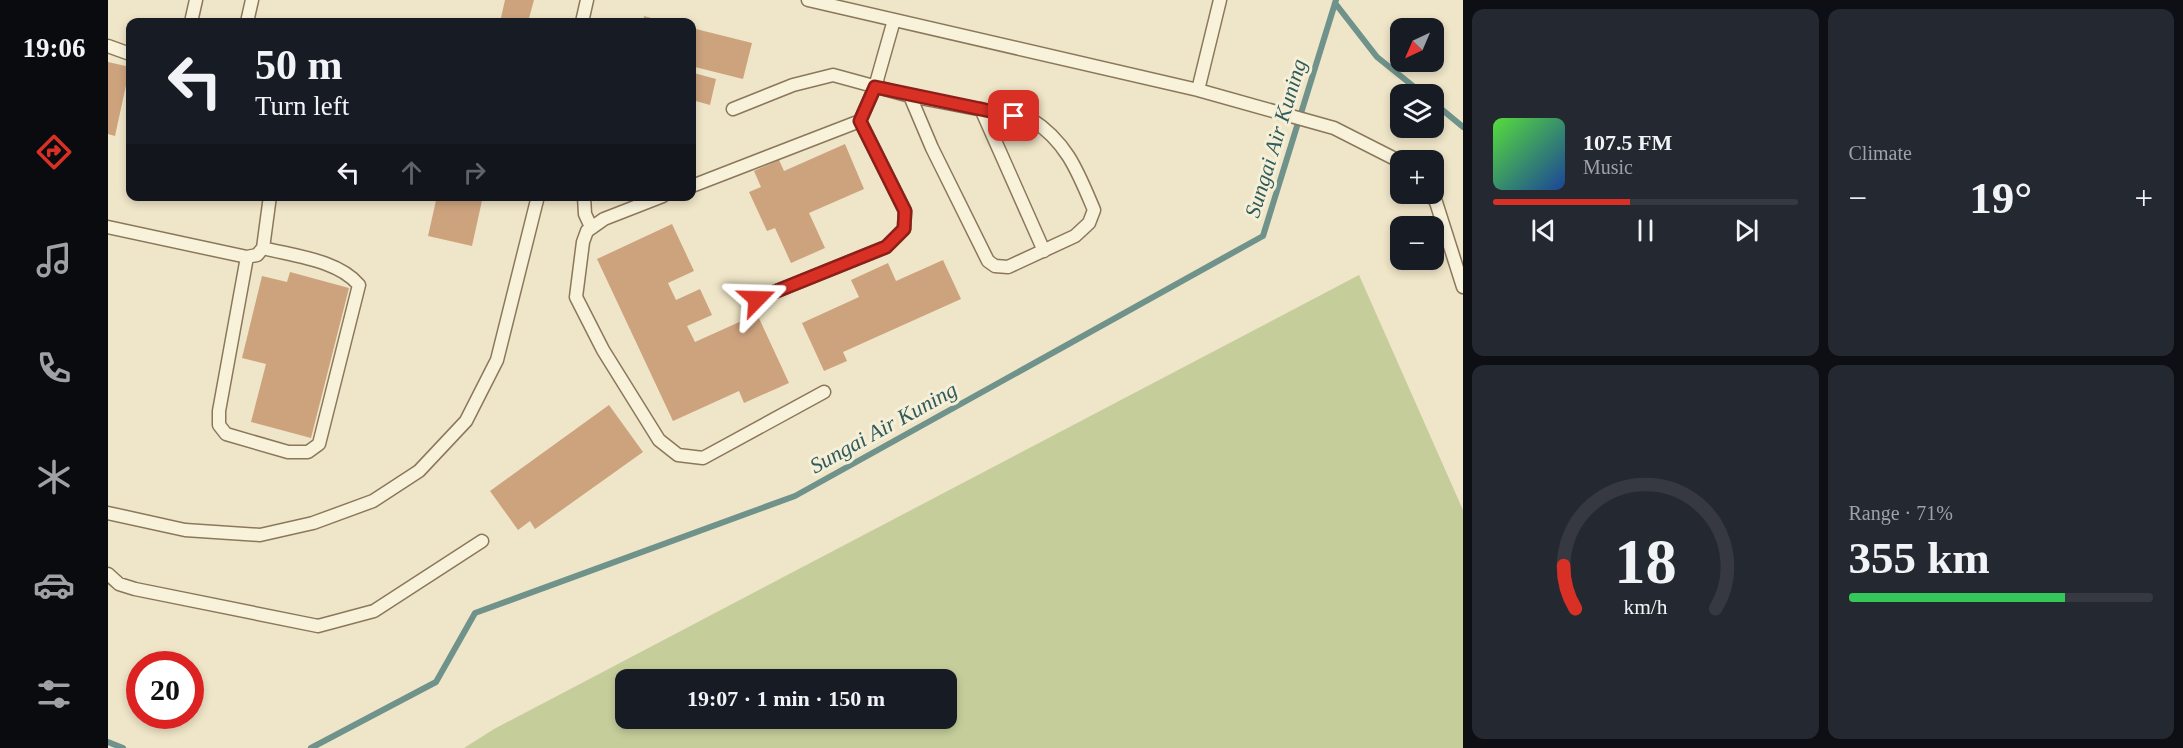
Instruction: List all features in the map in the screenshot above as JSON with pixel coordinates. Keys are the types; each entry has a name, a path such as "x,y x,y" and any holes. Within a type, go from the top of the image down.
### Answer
{"lane":[{"path":"192,18 196,0"},
{"path":"249,18 252,0"},
{"path":"583,18 587,0"},
{"path":"808,0 1198,90 1334,128 1390,156"},
{"path":"1198,90 1220,0"},
{"path":"696,184 860,121 875,87 894,20"},
{"path":"108,46 126,53"},
{"path":"733,109 820,76 842,76 910,96 1031,119 1047,130 1073,159 1094,210 1089,223 1075,236 1008,267 995,266 988,261 932,148 910,96"},
{"path":"981,109 1044,250"},
{"path":"757,299 886,247 904,229 905,211 860,121"},
{"path":"108,227 247,257 257,255 263,248 269,201"},
{"path":"108,513 185,531 261,535 313,523 373,501 419,471 466,421 497,360 537,201"},
{"path":"584,201 585,214 591,227"},
{"path":"651,201 591,227 582,242 576,297 603,350 659,440 668,450 687,457 703,458 824,392"},
{"path":"1437,204 1463,287"},
{"path":"247,257 219,411 219,425 226,434 288,452 308,452 319,444 359,285 350,275 330,267 263,248"},
{"path":"108,574 119,584 135,589 318,626 374,611 482,541"}],"green space":[{"path":"1359,275 1463,510 1463,748 464,748 494,729"}],"building":[{"path":"505,0 534,0 529,18 501,18"},
{"path":"696,29 752,43 743,79 696,67"},
{"path":"108,62 126,66 126,85 115,136 108,134"},
{"path":"696,74 716,79 710,105 696,101"},
{"path":"845,144 864,189 809,213 825,248 791,263 775,228 767,231 749,192 761,187 754,171 779,160 784,171"},
{"path":"436,201 482,201 472,246 428,236"},
{"path":"672,224 694,271 668,283 676,300 700,289 712,315 687,326 695,342 757,314 789,383 744,403 739,391 673,421 597,259"},
{"path":"943,260 961,299 843,352 847,361 824,371 802,323 859,297 851,280 888,263 896,281"},
{"path":"290,272 349,288 311,438 251,422 266,364 242,358 262,276 287,282"},
{"path":"609,405 643,452 535,529 530,521 518,530 490,491"}],"waterway":[{"name":"Sungai Air Kuning","path":"311,748 436,682 475,613 795,496 1263,236 1336,0"},
{"path":"1335,3 1377,57 1411,84"},
{"path":"1444,111 1463,127"},
{"name":"Sungai Air Kuning","path":"108,742 123,748"}],"route":[{"path":"757,299 886,247 904,229 905,211 860,121 875,87 1014,116"}]}
